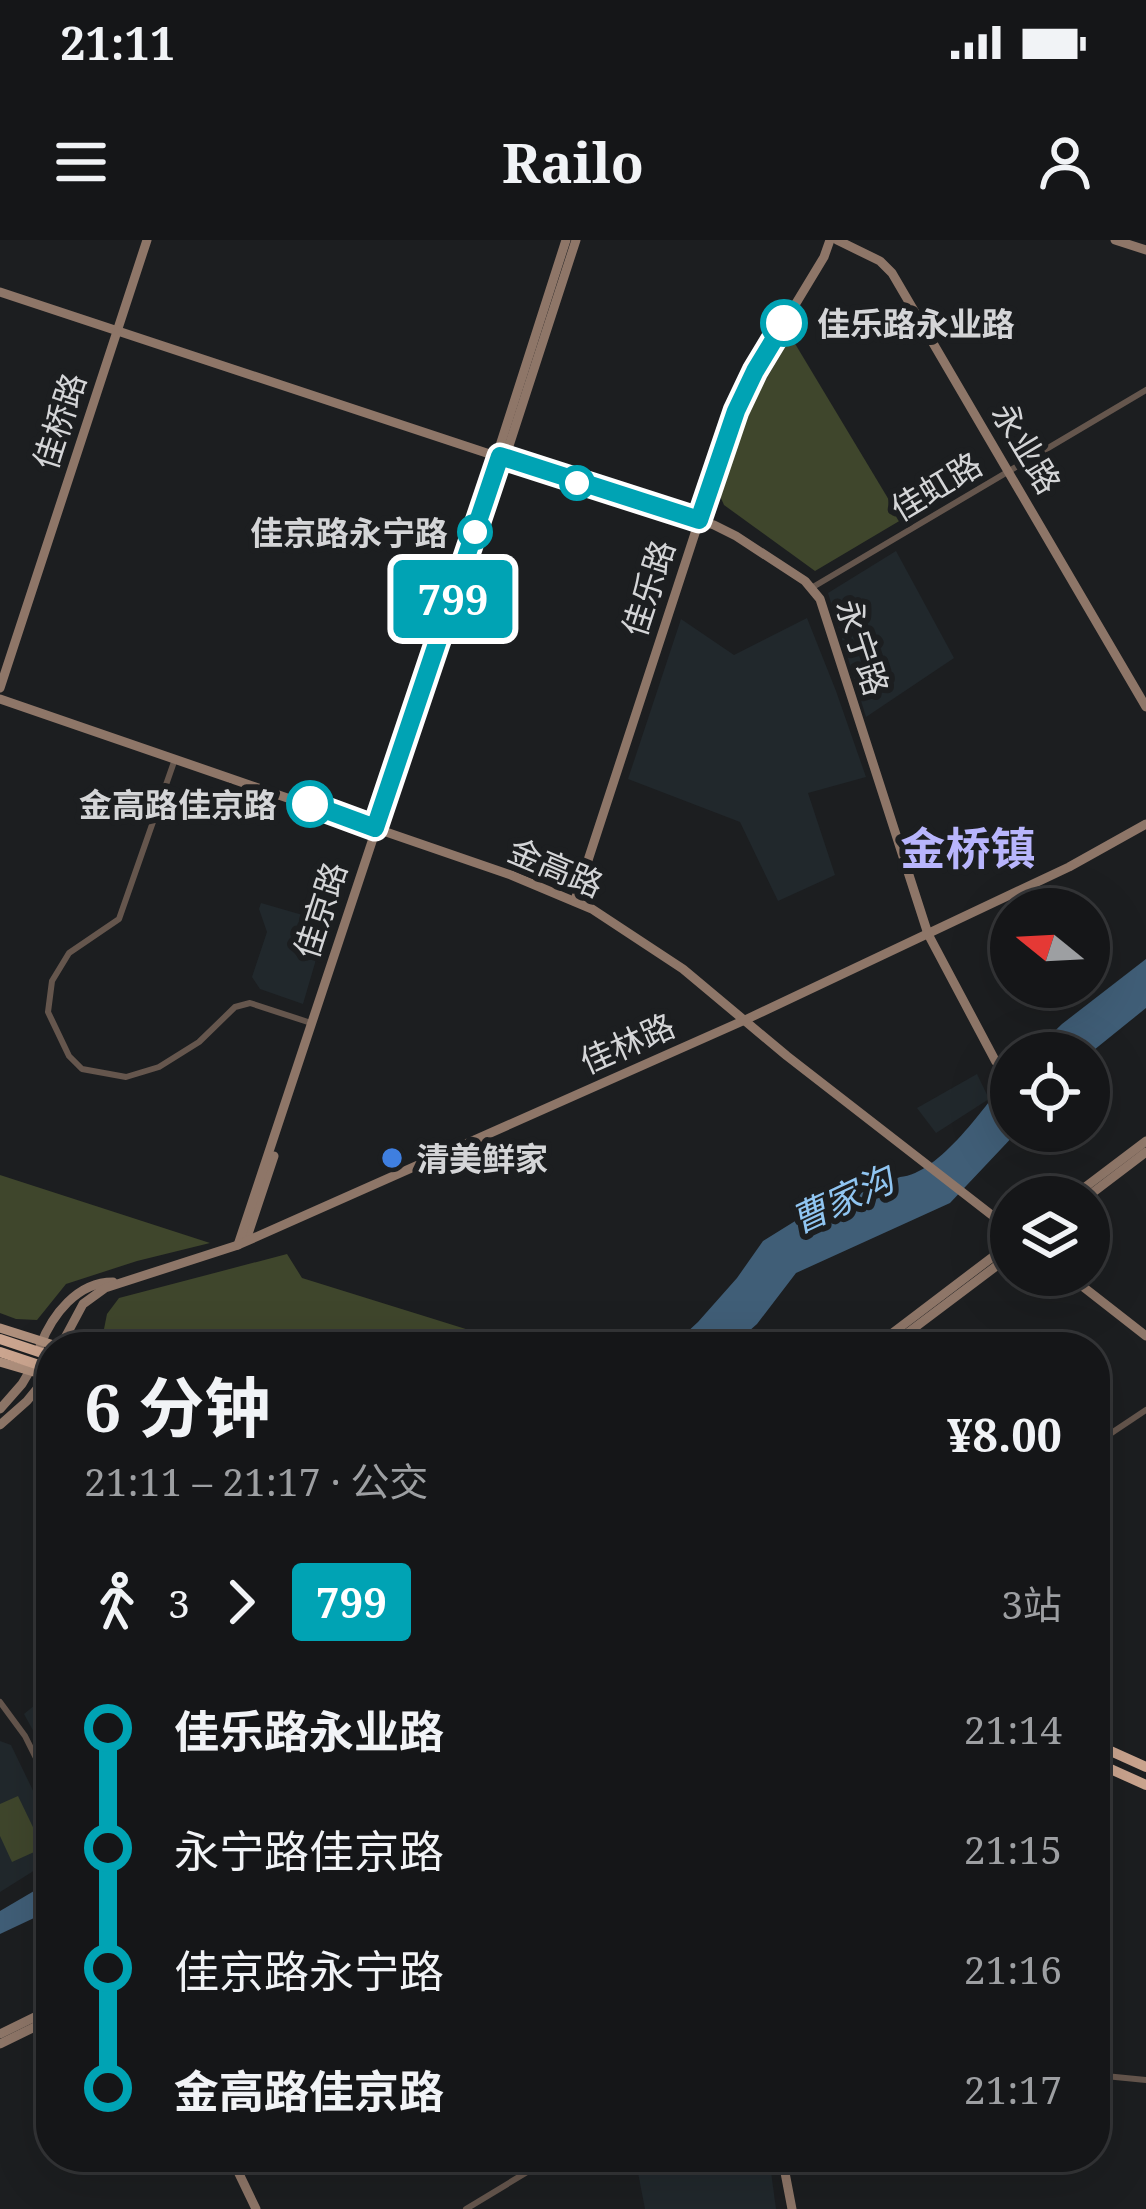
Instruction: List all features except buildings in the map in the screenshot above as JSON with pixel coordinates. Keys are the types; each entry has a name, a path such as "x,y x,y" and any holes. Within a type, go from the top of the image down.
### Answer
{"highway":[{"path":"0,1340 36,1351"},
{"path":"0,1352 36,1367"},
{"path":"1110,1750 1146,1768"},
{"path":"1110,1769 1146,1785"}],"main road":[{"path":"0,1328 36,1340"},
{"path":"0,1362 36,1372"}],"street":[{"name":"佳桥路","path":"0,688 147,240"},
{"name":"佳京路","path":"501,456 566,240"},
{"name":"佳京路","path":"242,1244 576,240"},
{"name":"永业路","path":"834,240 880,261 892,273 1146,707"},
{"name":"佳乐路","path":"575,900 742,396 834,240"},
{"path":"1115,240 1146,250"},
{"name":"永宁路","path":"0,292 699,520 727,531 813,587 928,934 990,1052"},
{"name":"佳虹路","path":"813,587 1146,390"},
{"name":"金高路","path":"0,699 575,900 683,969 990,1214"},
{"path":"175,759 119,920 69,953 52,981 48,1012 69,1056 82,1069 126,1077 159,1066 199,1042 235,1007 250,1003 311,1023"},
{"name":"佳林路","path":"68,1332 92,1294 242,1244 745,1020 1069,867 1146,824"},
{"name":"佳京路","path":"242,1244 378,829"},
{"path":"1100,1176 1146,1141"},
{"path":"1110,1180 1146,1152"},
{"path":"894,1332 990,1259"},
{"path":"909,1332 990,1271"},
{"name":"佳林路","path":"47,1332 57,1313 77,1294 97,1282 118,1282"},
{"path":"1095,1296 1146,1336"},
{"name":"佳林路","path":"0,1409 36,1358"},
{"path":"0,1424 36,1390"},
{"path":"1110,1434 1146,1410"},
{"path":"0,1702 36,1757"},
{"path":"0,2034 36,2016"},
{"path":"0,2044 36,2026"},
{"path":"1110,2076 1146,2080"},
{"path":"238,2172 256,2209"},
{"path":"466,2209 527,2172"},
{"path":"785,2172 792,2209"}],"shaded area":[{"path":"896,551 954,658 866,717 828,593"},
{"path":"807,618 866,777 808,793 835,875 778,901 740,822 628,779 681,619 734,655"},
{"path":"261,903 327,922 303,1004 260,989 252,977 267,932"},
{"path":"977,1074 989,1099 936,1133 917,1108"},
{"path":"36,1704 36,1736 24,1714"},
{"path":"0,1741 11,1745 36,1797 36,1869 0,1892"},
{"path":"638,2172 771,2172 776,2209 645,2209"}],"green space":[{"path":"791,337 901,520 815,571 724,505 720,496 752,403"},
{"path":"0,1175 210,1243 66,1284 37,1320 16,1319 0,1313"},
{"path":"287,1254 302,1278 476,1332 103,1332 107,1314 119,1298"},
{"path":"18,1796 36,1833 36,1851 12,1862 0,1836 0,1804"}],"water":[{"path":"1146,959 1146,1008 1110,1037 1110,1032 1054,1032 1083,1008 1110,1008 1110,987"},
{"name":"曹家沟","path":"990,1100 990,1152 998,1152 950,1203 796,1273 748,1332 687,1332 737,1278 763,1241 800,1218 915,1173 946,1151"},
{"path":"36,1890 36,1917 0,1934 0,1911"}],"bus line":[{"name":"799","path":"310,804 375,828 500,456 699,520 736,411 784,323"}],"place":[{"name":"佳乐路永业路","path":"784,323"},
{"name":"佳京路永宁路","path":"475,532"},
{"name":"金高路佳京路","path":"310,804"},
{"name":"清美鲜家","path":"392,1158"}],"district":[{"name":"金桥镇","path":"968,847"}]}
